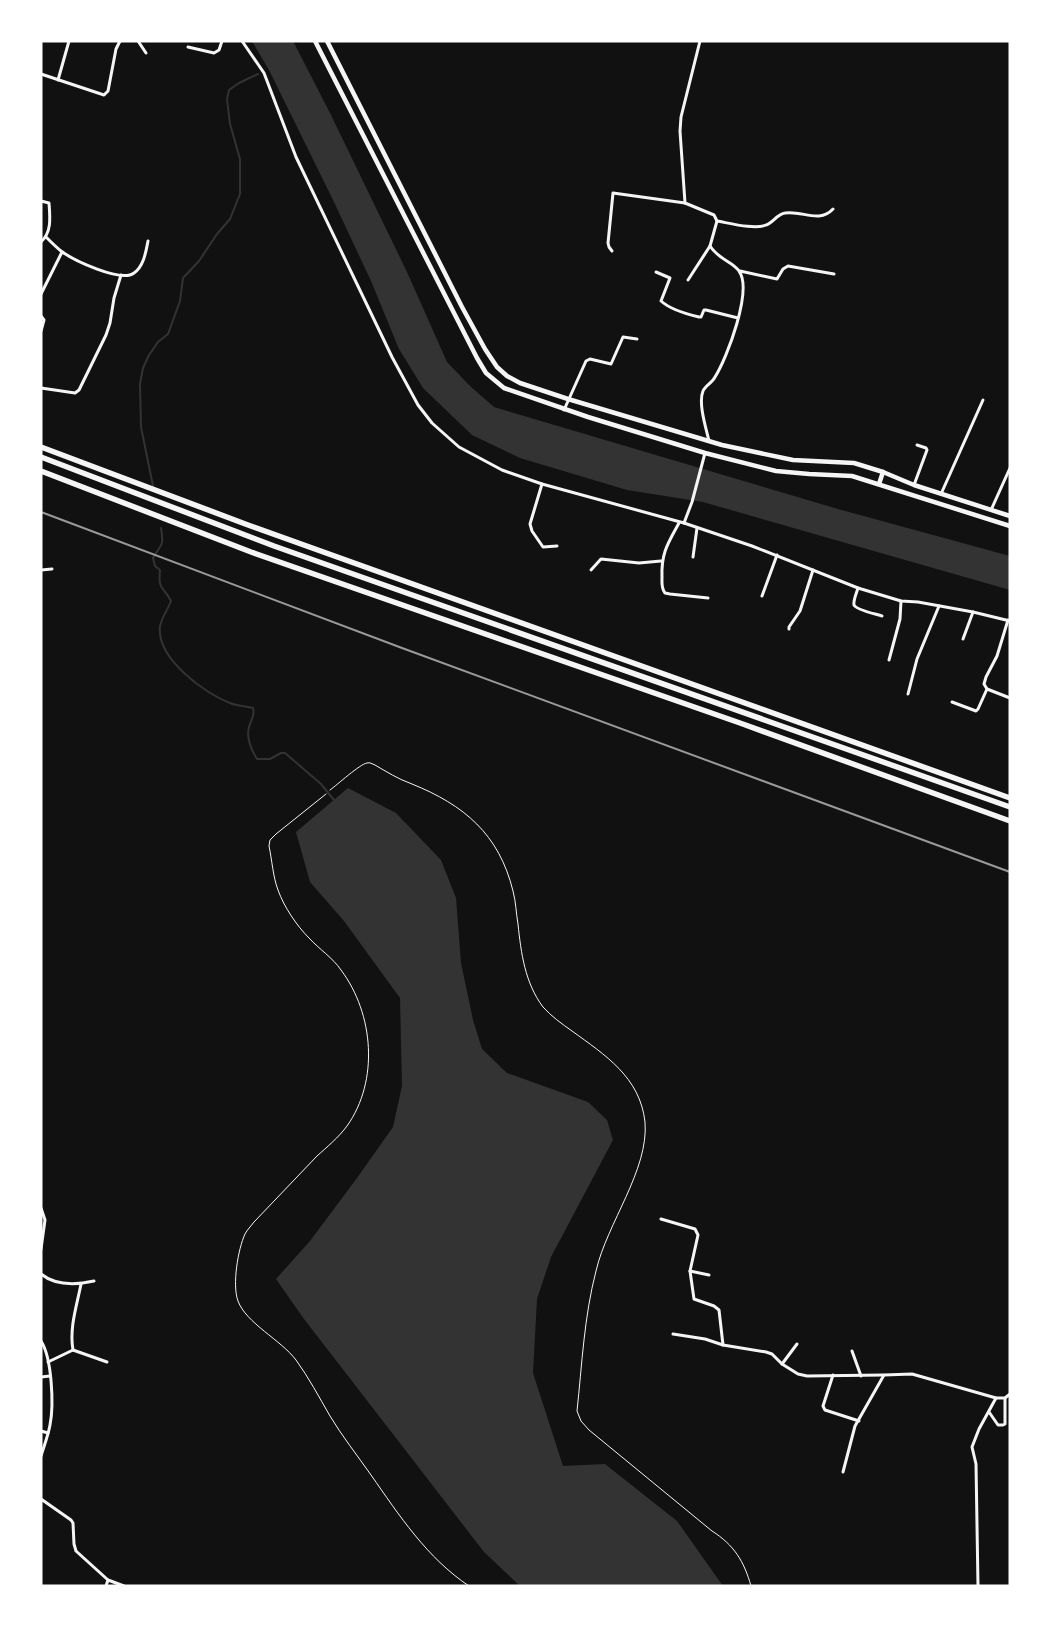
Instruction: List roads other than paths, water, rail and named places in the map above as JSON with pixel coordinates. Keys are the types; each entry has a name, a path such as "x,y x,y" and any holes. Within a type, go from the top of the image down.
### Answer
{"highway":[{"path":"41,447 248,526 1010,798"},
{"path":"41,457 274,546 1010,807"},
{"path":"41,470 282,559 1010,817"},
{"path":"41,470 251,552 1010,821"}],"main road":[{"path":"315,41 486,373 504,388 564,410 705,453 776,471 852,476 1010,526"},
{"path":"327,41 462,307 497,367 506,376 520,383 568,399 709,441 793,460 854,463 1010,516"},
{"path":"651,437 655,425"},
{"path":"878,484 883,472"}],"street":[{"path":"58,80 69,41"},
{"path":"41,74 101,95 106,94 116,49 120,41"},
{"path":"138,41 146,53"},
{"path":"188,47 214,53 219,50 222,41"},
{"path":"242,41 264,73 296,157 392,357 418,405 432,424 459,447 502,470 542,484 684,523 777,556 858,588 900,601 918,602 973,612 1009,621 997,656 984,684 987,689 1010,698"},
{"path":"685,203 680,131 681,117 700,41"},
{"path":"612,251 608,243 613,193 685,203 712,213 717,221 710,246 688,280"},
{"path":"41,201 49,203 50,224 46,237 41,242"},
{"path":"717,221 759,227 768,225 779,215 785,213 820,216 828,214 833,209"},
{"path":"46,237 62,252 103,271 121,275 132,274 138,269 148,241"},
{"path":"710,246 715,254 739,271 777,279 783,269 788,266 834,274"},
{"path":"41,294 62,252"},
{"path":"709,441 701,400 703,390 715,379 742,309 744,296 743,281 739,271"},
{"path":"656,272 670,278 661,301 682,313 699,317 706,310 738,318"},
{"path":"41,388 74,393 79,390 106,335 121,275"},
{"path":"41,283 46,284"},
{"path":"41,316 44,322 41,331"},
{"path":"564,410 588,359 612,364 623,337 637,339"},
{"path":"941,494 983,400"},
{"path":"914,484 927,450 917,445"},
{"path":"684,523 692,502 705,453"},
{"path":"991,510 1010,468"},
{"path":"542,484 530,524 543,547 557,546"},
{"path":"679,523 668,543 661,562 662,589 665,593 708,598"},
{"path":"693,557 697,528"},
{"path":"762,596 777,556"},
{"path":"591,570 601,559 639,563 661,562"},
{"path":"41,570 52,569"},
{"path":"790,629 800,611 813,570"},
{"path":"858,588 854,600 857,608 882,616"},
{"path":"889,660 900,619 900,601"},
{"path":"908,694 917,659 939,606"},
{"path":"963,639 973,612"},
{"path":"952,702 976,711 987,689"},
{"path":"41,1208 45,1220 41,1249"},
{"path":"661,1219 695,1229 697,1232 698,1235 690,1271 694,1299 714,1306 719,1310 723,1345"},
{"path":"690,1271 709,1275"},
{"path":"41,1274 55,1282 81,1284 94,1281"},
{"path":"72,1350 72,1329 81,1284"},
{"path":"673,1334 766,1352 772,1354 782,1364 798,1374 807,1376 912,1374 996,1398 1004,1398 1010,1394"},
{"path":"41,1340 46,1350 48,1362 51,1406 50,1424 41,1456"},
{"path":"782,1364 797,1344"},
{"path":"48,1362 72,1350 107,1362"},
{"path":"852,1351 861,1376"},
{"path":"833,1375 824,1406 825,1410 858,1420"},
{"path":"843,1472 849,1445 858,1420 884,1375"},
{"path":"41,1377 50,1376"},
{"path":"978,1586 976,1464 972,1448 979,1429 996,1398"},
{"path":"989,1412 998,1425 1003,1425 1004,1398"},
{"path":"41,1430 48,1433"},
{"path":"41,1499 71,1520 76,1551 108,1580 124,1586"},
{"path":"106,1586 108,1580"}],"lane":[{"path":"330,790 364,764 371,763 391,775 437,794 472,819 490,840 508,873 514,892 523,964 543,1006 560,1022 609,1059 635,1088 644,1120 645,1134 642,1156 636,1175 604,1246 596,1270 588,1309 576,1412 589,1430 712,1531 726,1540 744,1565 751,1586"},
{"path":"326,794 276,834 270,840 269,846 278,891 290,913 307,937 340,968 352,986 362,1010 368,1039 369,1064 365,1087 346,1127 254,1222 245,1234 240,1250 236,1279 237,1299 241,1309 248,1318 267,1332 295,1359 331,1418 424,1547 469,1586"}],"waterway":[{"path":"153,486 141,427 140,384 143,368 158,342 168,334 180,301 183,278 199,261 217,234 230,219 240,194 240,159 230,124 227,99 229,90 258,74"},
{"path":"161,528 162,542 153,558 155,566 160,570 160,585 171,601 160,626 161,638 166,650 174,662 195,683 219,698 233,704 253,708 248,738 257,759 270,759 285,753 321,784 334,800"}],"railway":[{"path":"41,512 402,648 1010,872"}]}
